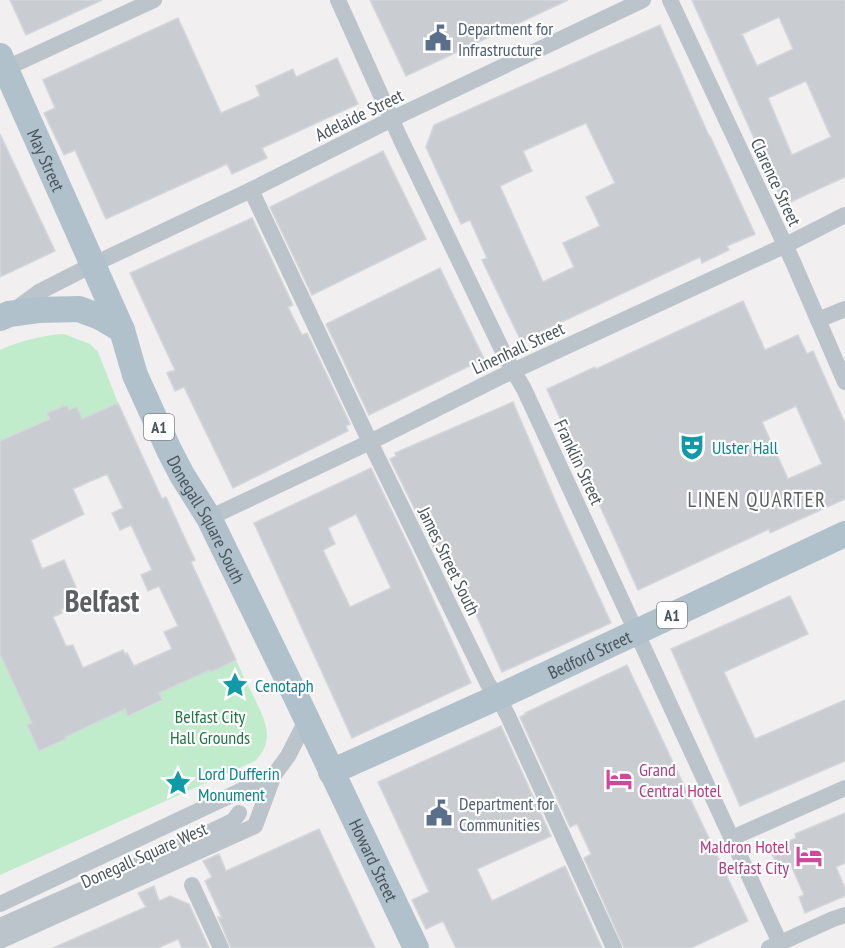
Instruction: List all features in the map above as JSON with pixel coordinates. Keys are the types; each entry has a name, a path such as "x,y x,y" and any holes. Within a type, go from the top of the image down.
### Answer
{"main road":[{"name":"May Street","path":"2,65 92,265"},
{"name":"Donegall Square South","path":"92,265 122,330 135,375 154,418 182,475 209,518 331,772"},
{"path":"4,316 46,309 79,309 100,316 122,330"},
{"name":"Bedford Street","path":"331,772 498,697 845,534"},
{"name":"Howard Street","path":"331,772 416,948"}],"street":[{"path":"2,65 154,0"},
{"name":"Franklin Street","path":"338,0 392,119 513,371 524,389 732,838 774,945"},
{"name":"Adelaide Street","path":"4,316 39,292 92,265 643,0"},
{"name":"Clarence Street","path":"670,0 845,382"},
{"name":"James Street South","path":"251,190 370,442 488,684 498,697 614,948"},
{"name":"Linenhall Street","path":"209,518 513,371 784,246 845,215"},
{"path":"818,320 845,309"},
{"name":"Donegall Square West","path":"0,941 255,826 274,775 288,756 307,719"},
{"name":"Donegall Square West","path":"0,904 274,775"},
{"path":"732,838 845,788"},
{"path":"0,915 231,813 239,813 233,821 0,926"},
{"path":"192,885 221,948"},
{"path":"774,945 845,915"}],"green space":[{"path":"64,334 90,344 98,352 118,403 83,421 76,407 0,441 0,350 32,339"},
{"name":"Belfast City Hall Grounds","path":"0,654 32,723 27,725 40,751 125,709 129,716 162,701 159,693 236,660 264,721 266,745 255,761 0,875"}],"building":[{"path":"10,0 102,0 26,35"},
{"name":"Department for Infrastructure","path":"370,0 568,0 406,76"},
{"path":"692,0 845,0 845,177 784,205","holes":["779,17 793,49 757,66 742,34","806,81 831,137 792,155 768,98"]},
{"path":"178,18 221,113 260,96 256,86 293,69 296,77 337,58 358,104 262,148 267,158 232,174 227,164 106,219 75,150 64,155 44,113 55,108 43,80"},
{"path":"660,25 755,234 727,246 729,250 702,263 700,257 521,341 482,260 487,258 470,220 461,224 426,147 434,125","holes":["586,123 615,183 586,197 600,226 563,243 574,267 543,282 500,186 532,171 523,151"]},
{"path":"0,134 55,251 0,277"},
{"path":"383,151 426,239 312,295 270,207"},
{"path":"252,218 293,305 288,307 302,335 307,333 350,424 346,426 348,431 233,488 184,387 175,391 167,373 175,370 130,273"},
{"path":"440,268 484,359 369,415 326,324"},
{"path":"743,301 765,350 798,335 807,354 813,351 845,423 845,499 770,533 769,529 638,590 547,389 595,367 596,369","holes":["796,406 822,464 788,479 762,422"]},
{"path":"513,402 611,623 502,672 444,544 434,548 390,459 396,456 395,453"},
{"path":"118,403 162,499 166,497 195,560 191,562 236,660 159,693 162,700 128,716 125,709 39,751 27,725 32,723 0,654 0,441 50,419 47,413 67,405 69,410 77,407 82,419","holes":["107,474 123,508 112,513 120,530 131,525 152,570 141,575 148,591 159,586 178,626 164,632 172,649 134,666 123,650 83,668 73,645 66,646 53,617 62,613 61,610 82,601 64,560 42,569 31,540 84,514 73,489"]},
{"path":"371,468 471,683 352,738 254,523","holes":["356,514 391,588 350,607 323,550 335,544 328,528"]},
{"path":"790,596 808,634 724,672 755,739 845,700 845,761 740,806 671,649"},
{"path":"627,665 748,921 691,948 624,948 584,858 591,854 577,824 570,827 520,717"},
{"path":"501,726 551,836 477,869 492,901 565,866 602,948 456,948 443,921 426,929 412,900 429,892 378,782"},
{"name":"Maldron Hotel Belfast City","path":"845,813 845,863 836,867 845,888 845,896 805,913 799,897 804,895 791,865 779,870 770,849 796,838 795,834"},
{"path":"319,829 375,948 231,948 218,917 222,918 205,881 212,877 203,861 219,854 226,871"},
{"path":"154,886 159,901 170,896 189,904 209,948 182,948 178,939 158,948 53,948 146,907 138,893"}],"place":[{"name":"Department for Infrastructure","path":"438,38"},
{"name":"Ulster Hall","path":"692,447"},
{"name":"Cenotaph","path":"235,685"},
{"name":"Grand Central Hotel","path":"619,779"},
{"name":"Lord Dufferin Monument","path":"178,783"},
{"name":"Department for Communities","path":"439,813"},
{"name":"Maldron Hotel Belfast City","path":"809,856"}],"district":[{"name":"LINEN QUARTER","path":"757,499"},
{"name":"Belfast","path":"102,600"}]}
